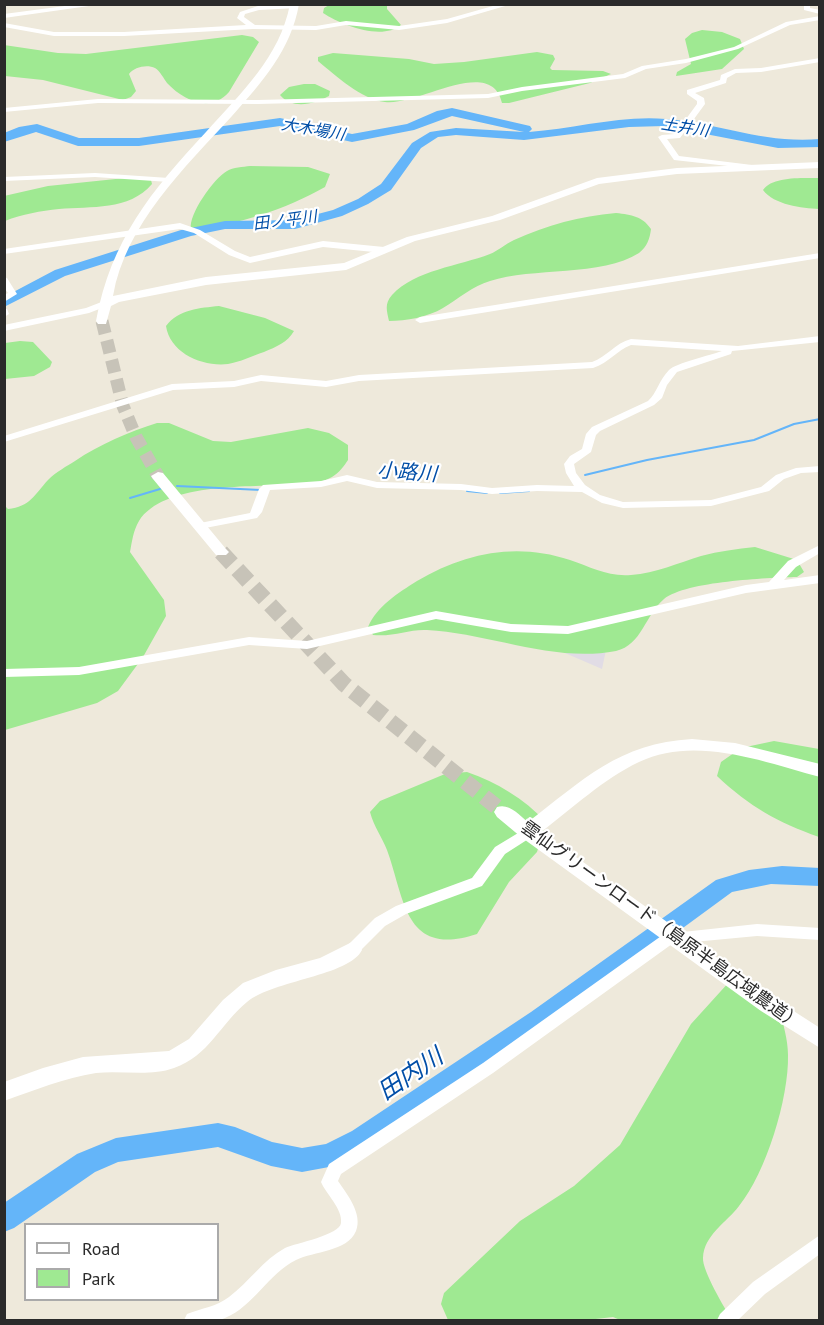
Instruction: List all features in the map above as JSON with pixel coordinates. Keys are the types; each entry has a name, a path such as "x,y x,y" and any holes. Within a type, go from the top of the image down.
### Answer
{"street":[{"path":"4,16 100,4"},
{"path":"4,25 42,33 78,34 124,34 254,27 307,28 346,23 390,28 417,27 465,17 509,4"},
{"path":"807,4 806,9 819,12"},
{"path":"102,321 104,304 119,257 146,211 172,176 248,91 278,50 286,36 295,6 258,8 242,13 240,18 254,27"},
{"path":"4,110 98,101 258,102 488,96 522,89 625,76 644,67 726,51 760,38 788,23 819,18"},
{"path":"752,168 677,158 662,137 678,136 702,102 690,92 723,81 730,72 761,70 819,60"},
{"path":"4,328 89,310 116,299 206,281 346,266 411,239 496,218 597,181 677,171 819,165"},
{"path":"4,179 95,175 172,176"},
{"path":"4,252 180,226 196,231 239,257 250,260 323,244 384,250"},
{"path":"420,320 819,255"},
{"path":"4,280 13,294 4,299"},
{"path":"6,438 185,385 234,384 261,378 326,384 359,378 593,365 608,360 618,346 631,342 738,349 819,339"},
{"path":"583,489 570,473 569,464 587,450 591,434 596,429 651,403 659,396 662,385 674,370 738,349"},
{"path":"200,526 253,516 257,513 264,489 267,487 321,484 347,478 377,485 461,487 492,491 537,488 583,489 623,505 701,504 765,489 780,477 807,468 819,469"},
{"path":"158,476 221,552"},
{"path":"773,585 792,564 819,548"},
{"path":"4,673 79,671 249,640 307,645 436,615 544,631 568,630 773,585 819,579"},
{"path":"4,1092 29,1082 88,1066 110,1063 154,1063 172,1060 190,1052 205,1038 233,1001 250,989 271,980 318,969 337,961 352,950 380,922 401,910 477,882 504,847 533,835 628,760 648,751 673,746 701,745 731,749 819,771"},
{"name":"雲仙グリーンロード（島原半島広域農道）","path":"504,812 768,1005 819,1039"},
{"path":"194,1320 212,1318 228,1309 287,1256 343,1236 348,1230 349,1216 329,1182 335,1169 488,1068 669,938 757,930 819,934"},
{"path":"726,1320 759,1288 819,1244"}],"shaded area":[{"path":"607,645 602,669 558,650"}],"green space":[{"path":"329,5 387,5 387,9 401,25 383,32 362,30 323,13 324,8"},
{"path":"702,30 722,32 740,39 744,49 722,69 676,76 677,72 691,64 685,39 692,33"},
{"path":"242,35 253,37 259,42 229,92 214,102 198,102 181,95 167,83 157,69 148,66 137,68 129,74 136,91 131,97 123,100 43,80 5,76 4,45 58,53 86,54"},
{"path":"537,52 553,55 555,59 550,68 552,70 603,71 611,74 590,83 509,103 502,103 495,89 484,83 452,86 416,97 385,102 358,92 318,61 318,57 333,53 409,59 434,64"},
{"path":"315,84 330,91 329,96 311,103 297,104 285,100 280,95 289,87"},
{"path":"250,166 308,167 330,174 325,187 277,209 243,220 191,229 198,206 215,181 229,170"},
{"path":"135,177 151,180 152,184 143,193 121,203 45,211 5,221 4,196 48,186"},
{"path":"819,178 819,209 797,207 781,202 763,190 767,185 781,180"},
{"path":"616,213 636,217 644,221 651,229 644,248 624,261 587,269 526,274 490,281 472,289 431,314 389,321 387,308 389,298 402,287 425,274 490,254 514,240 551,226 590,216"},
{"path":"219,306 265,318 294,331 277,346 228,364 198,360 181,351 174,344 166,326 171,320 183,313"},
{"path":"33,342 52,362 50,367 34,376 5,379 5,343"},
{"path":"157,423 169,423 213,441 231,442 308,428 329,433 348,445 348,460 337,473 322,481 304,484 229,487 186,493 151,509 137,525 130,552 164,600 166,616 143,657 118,691 97,703 5,730 5,506 8,509 22,506 54,474 94,449"},
{"path":"755,547 797,560 804,572 797,577 708,584 675,593 664,599 632,643 616,651 592,654 569,653 427,630 373,635 368,627 382,606 417,581 453,563 491,553 510,551 550,555 607,573 631,575 714,553"},
{"path":"774,741 819,749 819,837 790,826 765,812 717,776 721,762 741,748"},
{"path":"467,772 509,792 546,822 537,852 509,882 477,934 453,939 435,938 421,931 411,919 387,850 370,812 380,801 445,774"},
{"path":"730,981 780,1010 788,1055 785,1092 767,1155 749,1192 711,1236 704,1250 706,1271 732,1320 620,1320 613,1317 587,1320 448,1320 441,1304 444,1293 520,1221 574,1186 620,1145 691,1024"}],"waterway":[{"name":"大木場川","path":"4,138 23,130 37,128 78,142 139,142 280,122 352,138 410,127 441,114 452,112 526,129"},
{"name":"田ノ平川","path":"4,303 60,273 186,233 225,225 308,223 337,213 363,202 386,187 417,146 434,134 466,132 524,136 629,123 664,122 684,124 778,144 820,143"},
{"name":"小路川","path":"585,475 647,460 754,440 794,424 820,419"},
{"name":"小路川","path":"177,486 261,490"},
{"name":"小路川","path":"130,498 160,489"},
{"name":"小路川","path":"467,491 487,493"},
{"name":"小路川","path":"500,493 529,491"},
{"name":"田内川","path":"4,1219 86,1163 116,1150 218,1135 235,1139 271,1154 302,1160 329,1155 361,1139 540,1019 724,886 771,876 820,877"}],"tunnel":[{"path":"102,321 123,406 136,437 158,476"},
{"path":"221,552 344,684 503,812"}],"water label":[{"name":"土井川","path":"685,128"}]}
